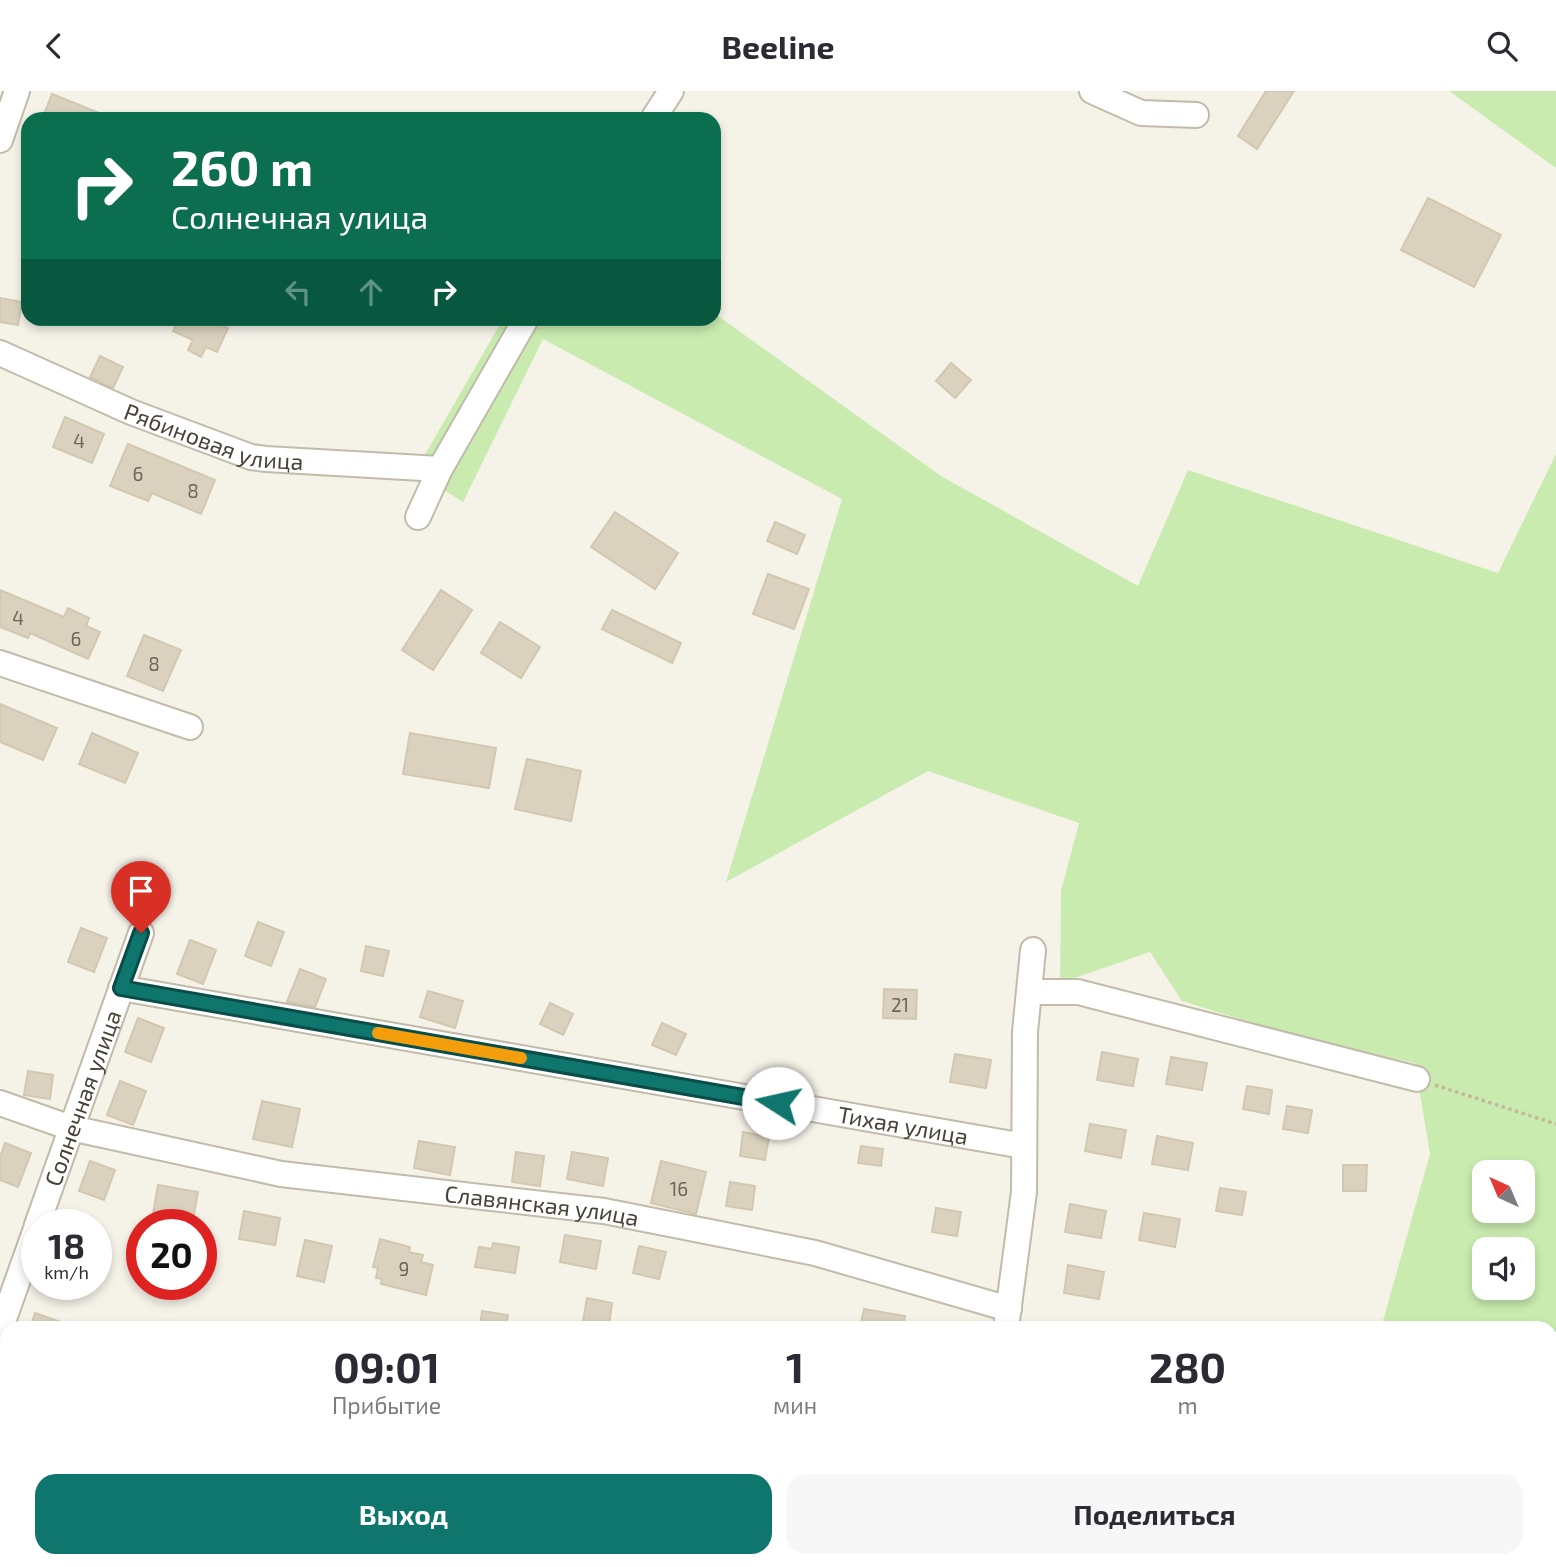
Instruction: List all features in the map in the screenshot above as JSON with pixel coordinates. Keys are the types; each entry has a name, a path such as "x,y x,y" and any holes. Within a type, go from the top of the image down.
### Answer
{"street":[{"path":"0,140 17,91"},
{"path":"658,112 671,91"},
{"path":"1092,91 1141,113 1196,115"},
{"path":"418,517 440,469 522,326"},
{"name":"Рябиновая улица","path":"0,353 131,412 251,457 440,469"},
{"path":"0,663 190,727"},
{"name":"Солнечная улица","path":"43,1209 141,933"},
{"path":"1007,1319 1024,1192 1025,1032 1033,950"},
{"name":"Тихая улица","path":"121,988 1024,1146"},
{"path":"1029,992 1078,992 1417,1079"},
{"name":"Славянская улица","path":"0,1103 71,1128 281,1174 617,1214 815,1253 1007,1319"},
{"name":"Солнечная улица","path":"4,1321 21,1271"}],"path":[{"path":"1417,1079 1556,1124"}],"green space":[{"path":"1449,91 1556,91 1556,168"},
{"path":"721,318 941,476 1138,586 1188,470 1498,573 1556,454 1556,1321 1383,1321 1430,1154 1415,1063 1311,1041 1182,1001 1150,952 1060,983 1061,891 1079,823 928,771 726,882 842,499 543,339 463,502 415,472 499,326 721,326"}],"building":[{"path":"1266,91 1294,91 1257,149 1238,136"},
{"path":"52,94 97,112 45,112"},
{"path":"1428,198 1501,235 1474,287 1401,250"},
{"path":"0,298 21,302 18,325 0,322"},
{"path":"176,326 228,328 217,352 206,347 201,357 188,350 193,340 173,331"},
{"path":"100,356 123,367 113,388 90,377"},
{"path":"951,363 971,380 955,398 936,381"},
{"path":"65,417 104,434 92,463 53,447"},
{"path":"128,444 215,480 201,514 152,493 148,501 110,486"},
{"path":"615,512 678,553 655,589 591,547"},
{"path":"775,522 805,535 797,554 767,541"},
{"path":"768,574 809,589 794,629 753,614"},
{"path":"0,590 64,617 68,608 89,618 86,626 100,632 88,659 30,633 28,638 0,627"},
{"path":"441,590 472,610 433,670 402,650"},
{"path":"612,610 681,643 672,663 602,629"},
{"path":"500,622 540,647 521,678 481,653"},
{"path":"144,635 181,650 163,691 127,676"},
{"path":"0,704 57,728 43,760 0,742"},
{"path":"92,733 138,753 125,783 79,764"},
{"path":"410,733 496,748 489,788 403,774"},
{"path":"527,759 581,771 571,821 515,809"},
{"path":"258,922 284,932 271,966 245,956"},
{"path":"81,928 107,938 94,972 68,962"},
{"path":"190,940 216,950 203,984 177,974"},
{"path":"366,946 389,951 383,976 361,971"},
{"path":"300,969 326,979 315,1007 287,1002"},
{"path":"884,989 917,990 916,1019 883,1018"},
{"path":"428,991 463,1001 455,1028 420,1017"},
{"path":"550,1003 573,1014 563,1035 540,1024"},
{"path":"138,1018 164,1028 151,1062 125,1052"},
{"path":"662,1023 686,1034 676,1055 652,1045"},
{"path":"1102,1052 1138,1059 1133,1086 1097,1080"},
{"path":"955,1054 991,1060 986,1088 950,1082"},
{"path":"1171,1057 1207,1063 1202,1090 1166,1084"},
{"path":"28,1071 53,1075 50,1099 24,1095"},
{"path":"120,1081 146,1091 133,1125 107,1115"},
{"path":"1247,1086 1272,1090 1269,1114 1243,1109"},
{"path":"262,1101 300,1109 292,1147 253,1139"},
{"path":"1287,1106 1312,1110 1308,1133 1283,1129"},
{"path":"1090,1124 1126,1130 1121,1158 1085,1151"},
{"path":"743,1132 769,1137 765,1160 740,1156"},
{"path":"1157,1136 1193,1143 1188,1170 1152,1164"},
{"path":"419,1141 455,1147 450,1175 414,1168"},
{"path":"5,1143 31,1153 18,1187 0,1180 0,1157"},
{"path":"861,1146 883,1149 881,1166 858,1163"},
{"path":"516,1152 544,1156 540,1186 512,1182"},
{"path":"572,1152 608,1158 603,1186 567,1179"},
{"path":"90,1161 115,1170 104,1200 79,1191"},
{"path":"661,1161 706,1172 696,1214 651,1203"},
{"path":"1343,1165 1367,1165 1366,1191 1343,1191"},
{"path":"730,1182 755,1186 752,1210 726,1206"},
{"path":"158,1185 198,1192 195,1209 154,1209"},
{"path":"1220,1188 1246,1192 1242,1215 1216,1211"},
{"path":"1070,1204 1106,1211 1101,1238 1065,1232"},
{"path":"936,1208 961,1212 957,1236 932,1232"},
{"path":"244,1211 280,1218 275,1245 239,1239"},
{"path":"1144,1213 1180,1219 1175,1247 1139,1240"},
{"path":"565,1235 601,1241 596,1269 560,1262"},
{"path":"380,1239 410,1247 409,1252 423,1255 421,1262 433,1265 426,1295 381,1284 382,1279 376,1278 378,1268 373,1267"},
{"path":"305,1240 332,1246 324,1282 297,1276"},
{"path":"493,1243 519,1247 515,1273 475,1267 479,1247 492,1249"},
{"path":"639,1246 666,1252 659,1279 633,1273"},
{"path":"1068,1265 1104,1272 1099,1299 1064,1293"},
{"path":"587,1298 612,1303 610,1321 583,1321"},
{"path":"864,1309 905,1316 904,1321 861,1321"},
{"path":"482,1311 508,1315 507,1321 481,1321"},
{"path":"35,1313 58,1321 32,1321"}],"slow traffic":[{"path":"378,1033 521,1058"}],"route":[{"path":"141,933 121,988 778,1103"}]}
